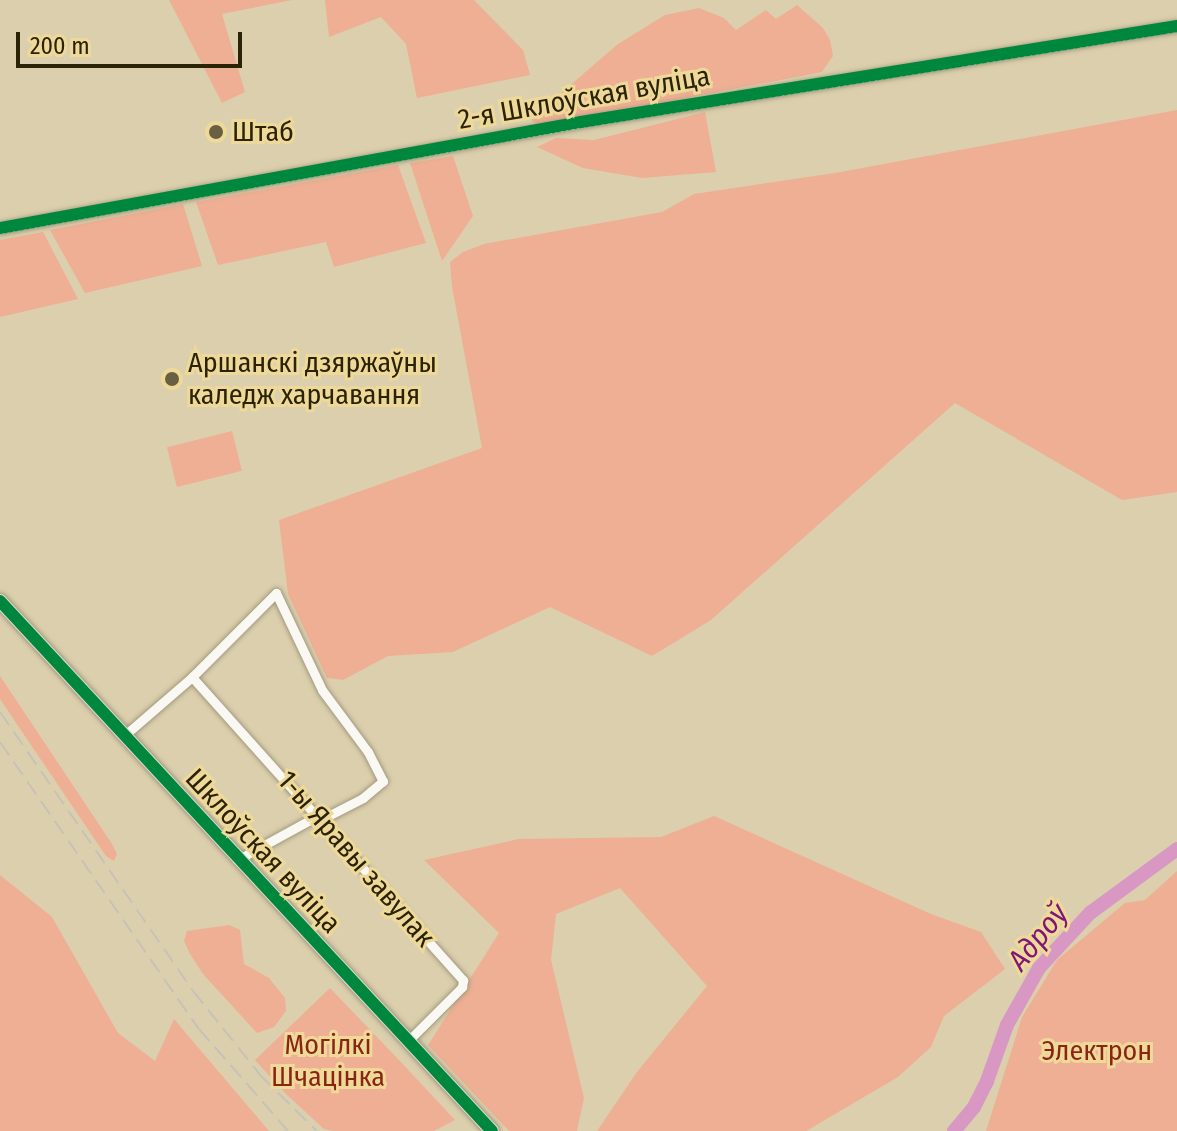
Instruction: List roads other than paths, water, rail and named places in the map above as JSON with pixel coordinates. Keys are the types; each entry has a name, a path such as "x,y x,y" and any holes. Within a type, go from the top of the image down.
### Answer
{"main road":[{"name":"Шклоўская вуліца","path":"0,601 237,860 492,1131"}],"street":[{"name":"2-я Шклоўская вуліца","path":"0,228 553,127 1177,26"},
{"path":"125,735 192,677 276,593 322,690 368,752 383,781 363,798 237,860"},
{"name":"1-ы Яравы завулак","path":"192,677 463,980 462,987 408,1041"}],"waterway":[{"name":"Адроў","path":"954,1131 974,1107 1007,1025 1039,968 1090,913 1177,849"}],"railway":[{"path":"0,712 193,991 261,1076 317,1131"},
{"path":"0,742 199,1029 288,1131"}],"place":[{"name":"Штаб","path":"216,132"},
{"name":"Аршанскі дзяржаўны каледж харчавання","path":"172,379"}],"park label":[{"name":"Электрон","path":"1097,1051"},
{"name":"Могілкі Шчацінка","path":"328,1061"}]}
